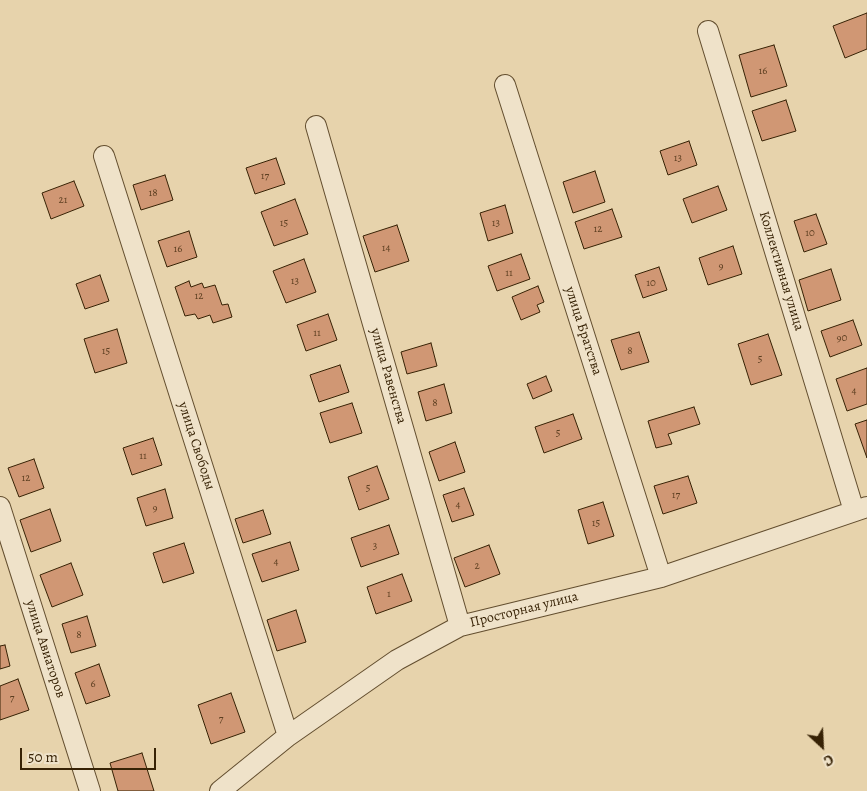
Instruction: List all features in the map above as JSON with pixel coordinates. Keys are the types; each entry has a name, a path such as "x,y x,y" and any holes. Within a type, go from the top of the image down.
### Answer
{"street":[{"name":"Коллективная улица","path":"708,31 860,509"},
{"name":"улица Братства","path":"505,85 661,577"},
{"name":"улица Равенства","path":"316,126 460,626"},
{"name":"улица Свободы","path":"104,156 288,736"},
{"name":"улица Авиаторов","path":"0,507 90,791"},
{"name":"Просторная улица","path":"220,791 288,736 397,660 460,626 661,577 860,509"}],"building":[{"path":"867,13 867,49 845,58 833,26"},
{"path":"774,45 787,86 751,97 739,55"},
{"path":"786,100 796,131 762,141 752,111"},
{"path":"689,141 697,165 668,175 660,151"},
{"path":"276,158 285,184 255,194 246,168"},
{"path":"595,171 605,202 573,213 563,182"},
{"path":"165,175 173,200 141,210 133,185"},
{"path":"74,181 84,206 51,219 42,193"},
{"path":"718,186 727,210 692,223 683,199"},
{"path":"295,199 308,234 274,246 261,212"},
{"path":"505,205 513,233 488,241 480,213"},
{"path":"612,209 622,237 584,249 575,222"},
{"path":"816,214 827,244 804,252 794,221"},
{"path":"397,225 409,261 375,272 363,236"},
{"path":"189,231 197,257 167,267 158,241"},
{"path":"733,246 742,274 708,285 699,258"},
{"path":"521,254 530,279 497,291 488,266"},
{"path":"304,259 316,292 286,303 273,271"},
{"path":"659,267 667,290 643,298 635,275"},
{"path":"831,269 841,300 808,311 799,280"},
{"path":"100,275 109,301 85,309 76,284"},
{"path":"189,281 191,287 202,283 204,288 215,285 222,305 228,304 232,317 213,323 210,315 198,319 195,314 185,316 175,287"},
{"path":"538,286 544,302 537,305 540,312 521,320 512,297"},
{"path":"328,314 337,340 306,351 297,325"},
{"path":"853,320 862,345 830,357 821,331"},
{"path":"117,329 127,363 95,373 84,339"},
{"path":"639,332 649,362 621,370 611,340"},
{"path":"768,334 782,375 751,385 738,344"},
{"path":"431,343 437,366 407,374 401,352"},
{"path":"340,365 349,392 319,402 310,375"},
{"path":"867,368 867,404 847,411 836,379"},
{"path":"546,376 552,391 533,399 527,384"},
{"path":"444,384 452,413 426,421 418,392"},
{"path":"352,403 362,433 330,443 320,413"},
{"path":"694,407 700,424 668,434 672,444 656,448 648,421"},
{"path":"573,414 582,439 544,453 535,427"},
{"path":"867,420 867,458 855,424"},
{"path":"153,438 162,465 132,475 123,448"},
{"path":"455,442 465,472 439,481 429,452"},
{"path":"34,459 44,488 19,497 8,468"},
{"path":"377,466 389,499 359,510 348,477"},
{"path":"688,476 697,503 663,514 654,486"},
{"path":"464,488 474,515 452,522 443,495"},
{"path":"165,489 173,518 146,526 137,498"},
{"path":"603,502 614,536 588,544 578,510"},
{"path":"50,509 61,541 31,552 20,520"},
{"path":"263,510 271,534 243,543 235,519"},
{"path":"389,525 399,554 361,567 351,538"},
{"path":"290,542 299,570 262,582 252,554"},
{"path":"184,543 194,573 163,583 153,553"},
{"path":"489,545 500,574 465,587 454,558"},
{"path":"71,563 83,595 52,607 40,575"},
{"path":"402,574 412,601 376,614 367,587"},
{"path":"296,610 306,642 277,651 267,620"},
{"path":"87,616 96,646 71,653 62,624"},
{"path":"5,645 10,666 0,669 0,646"},
{"path":"99,664 110,696 86,704 75,673"},
{"path":"18,679 29,710 0,720 0,686"},
{"path":"231,693 245,732 211,744 198,705"},
{"path":"142,753 154,791 118,791 110,763"}]}
